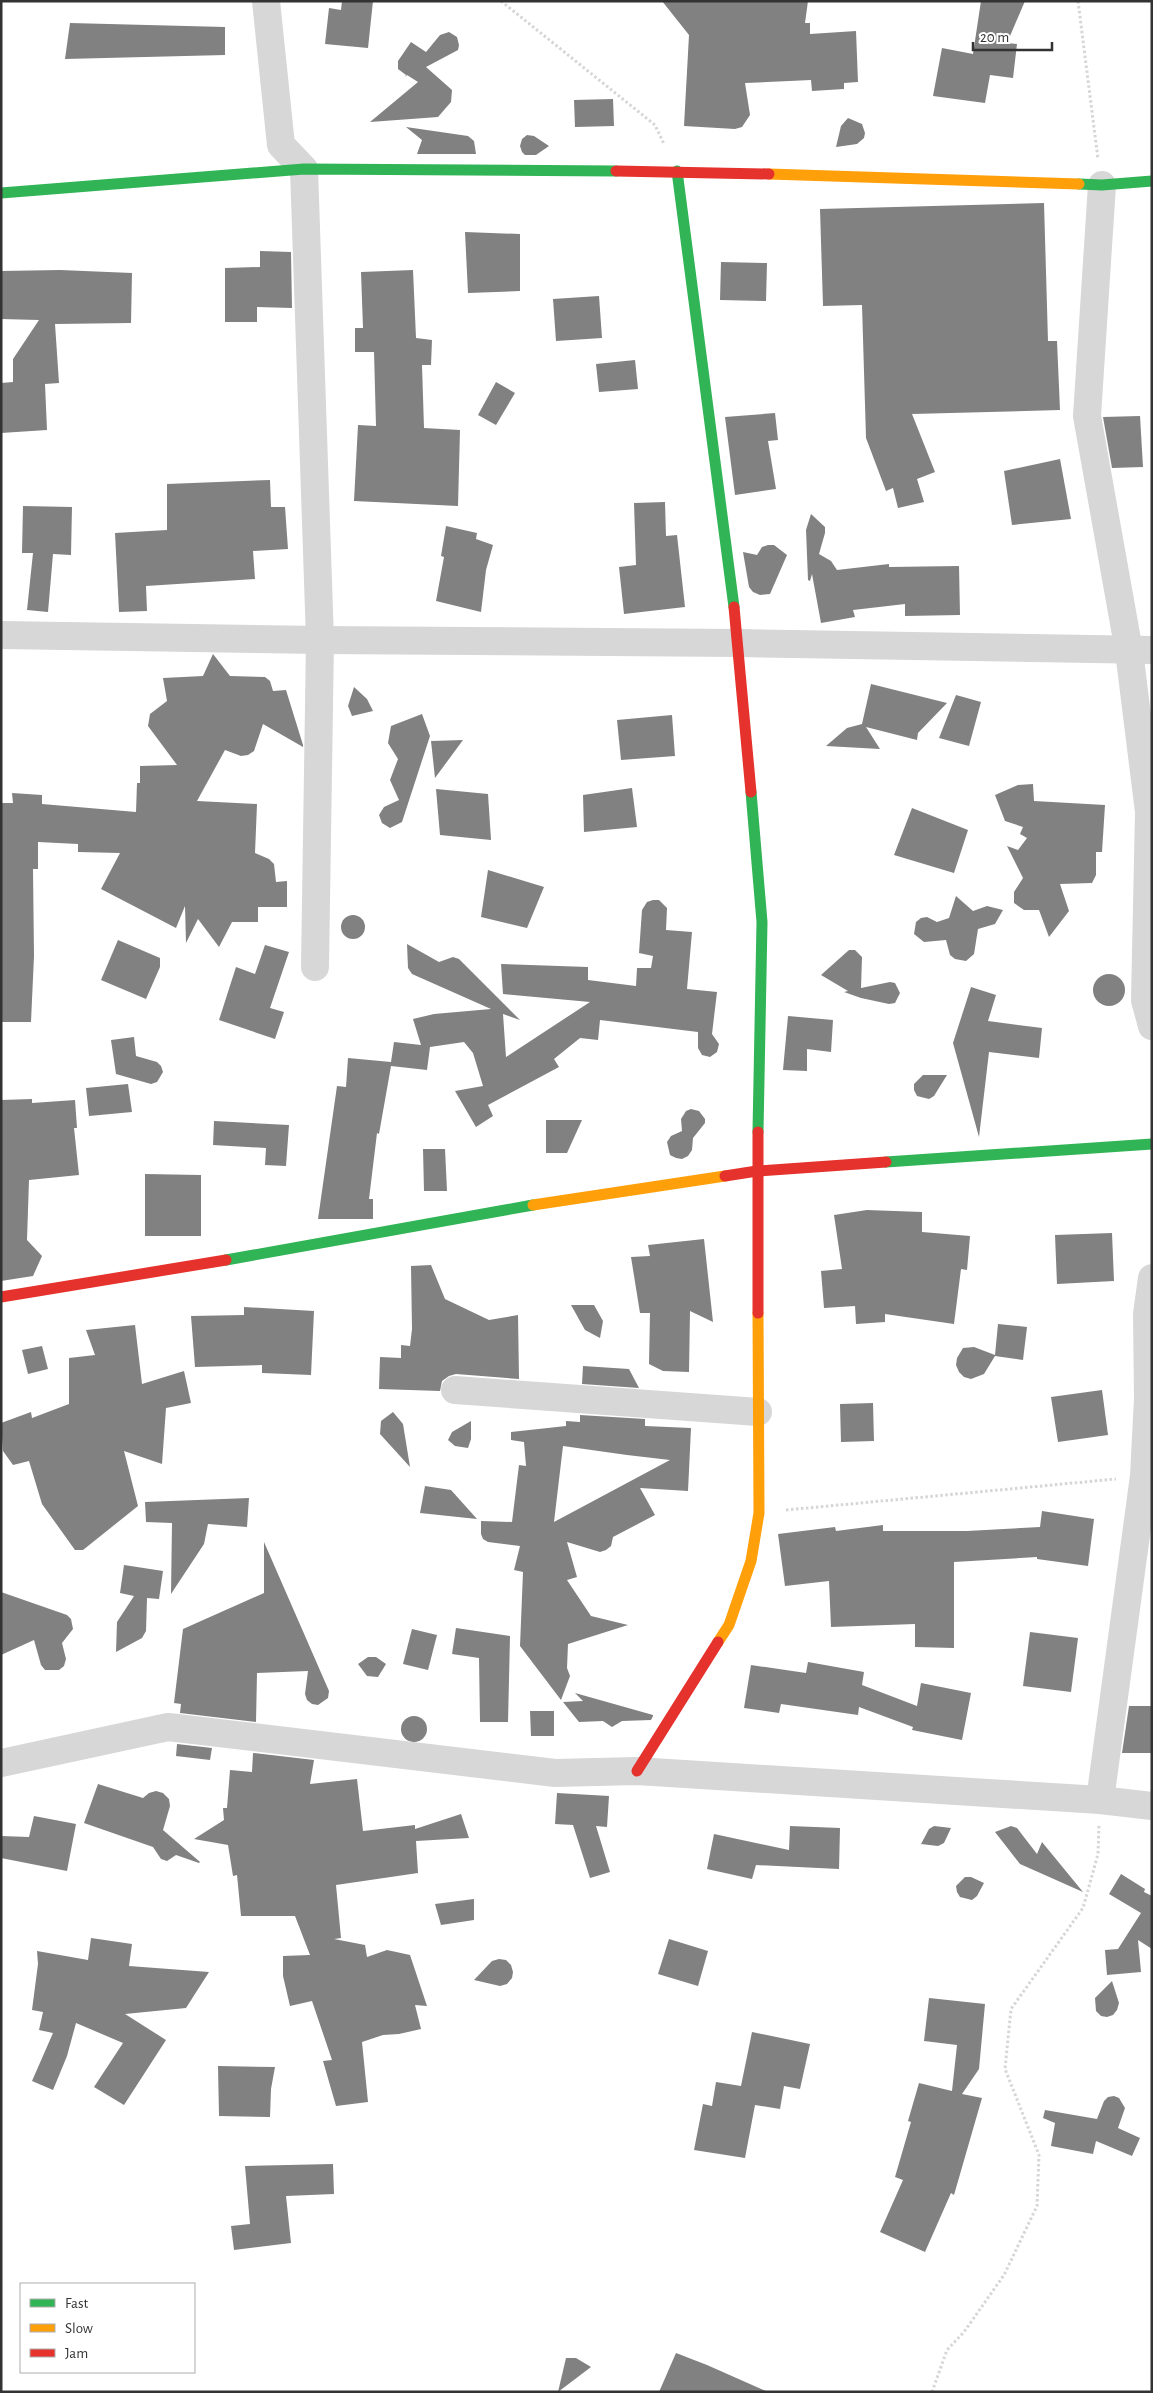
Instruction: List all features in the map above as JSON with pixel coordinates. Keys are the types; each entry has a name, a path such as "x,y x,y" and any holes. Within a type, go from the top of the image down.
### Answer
{"main road":[{"path":"1,193 304,169 677,171 1102,185 1152,181"},
{"path":"637,1771 729,1625 751,1561 759,1512 757,1171 762,922 739,643 677,171"},
{"path":"1,1297 345,1240 504,1209 757,1171 1152,1144"}],"street":[{"path":"266,1 281,145 304,169 320,640 314,967"},
{"path":"1102,185 1087,416 1140,651 1149,812 1145,1000 1152,1026"},
{"path":"1,635 320,640 739,643 1140,651"},
{"path":"1100,1800 1144,1476 1148,1398 1147,1314 1152,1278"},
{"path":"455,1390 758,1412"},
{"path":"1,1763 168,1727 555,1773 637,1771 1100,1800 1152,1806"}],"path":[{"path":"501,1 655,125 677,171"},
{"path":"1078,1 1102,185"},
{"path":"759,1512 1144,1476"},
{"path":"932,2392 946,2350 964,2332 1004,2275 1037,2206 1039,2155 1005,2069 1011,2009 1083,1908 1098,1854 1100,1800"}],"building":[{"path":"342,1 373,1 368,48 325,44 329,8 341,10"},
{"path":"662,1 808,1 805,23 810,23 810,34 856,31 858,82 844,83 844,89 812,91 811,80 745,83 750,115 742,127 735,129 684,126 689,35"},
{"path":"981,1 1025,1 1007,43 1017,44 1013,78 990,75 985,103 933,96 942,48 973,54"},
{"path":"70,23 225,27 225,55 65,59"},
{"path":"449,32 457,37 458,50 426,67 452,90 451,102 438,117 370,122 418,82 407,75 405,77 406,75 398,69 398,61 411,42 426,52 440,35"},
{"path":"613,99 614,126 575,127 574,100"},
{"path":"848,118 862,124 865,133 864,138 857,144 836,147 841,126"},
{"path":"406,127 468,136 474,141 476,154 417,154 422,140"},
{"path":"527,135 534,136 549,146 536,155 525,155 520,146 522,139"},
{"path":"1044,203 1048,341 1057,341 1060,410 912,414 935,472 917,479 924,502 898,508 893,488 886,491 866,438 862,305 823,306 820,209"},
{"path":"465,232 520,234 520,291 468,293"},
{"path":"260,251 291,252 292,308 257,307 257,322 225,322 225,268 260,267"},
{"path":"721,262 767,263 766,301 720,300"},
{"path":"60,270 132,273 131,323 55,324 59,383 45,384 47,430 1,433 1,383 13,382 13,359 39,320 1,319 1,271"},
{"path":"413,270 416,338 432,340 431,365 422,365 424,428 460,430 458,506 354,501 358,425 376,426 374,352 355,352 355,328 363,328 361,272"},
{"path":"599,296 602,338 556,341 553,299"},
{"path":"635,360 638,389 599,392 596,364"},
{"path":"496,382 515,393 496,425 478,415"},
{"path":"775,413 778,440 768,441 776,489 735,495 725,417"},
{"path":"1140,416 1143,467 1112,468 1103,417"},
{"path":"1060,459 1071,519 1012,525 1004,471"},
{"path":"270,480 271,507 285,507 288,549 253,551 255,579 146,586 147,611 119,612 115,533 167,530 167,484"},
{"path":"665,502 666,536 677,535 685,607 624,614 619,567 636,565 634,503"},
{"path":"23,506 72,507 71,555 53,554 48,612 27,610 33,553 22,553"},
{"path":"811,514 825,527 819,554 831,561 837,570 889,564 889,567 959,566 960,615 905,616 905,604 853,610 855,617 821,623 812,574 810,581 808,580 806,530"},
{"path":"446,526 477,533 476,539 493,545 486,570 481,612 436,601 444,557 441,556"},
{"path":"774,545 787,555 770,594 760,595 753,592 749,587 743,552 757,555 762,547"},
{"path":"213,654 230,676 265,677 270,681 273,691 286,690 303,745 303,747 263,724 254,751 248,755 241,756 225,750 197,801 257,804 255,853 269,859 274,864 276,882 287,881 287,907 258,907 258,922 232,922 219,947 198,919 186,943 185,906 176,928 101,889 120,853 78,852 78,844 38,842 38,869 33,869 34,956 31,1022 1,1022 1,803 13,803 12,793 42,795 42,804 136,812 137,783 140,783 140,766 177,765 148,726 150,714 167,701 163,678 203,676"},
{"path":"871,684 947,703 918,733 917,740 866,727 880,749 826,746 847,728 862,724"},
{"path":"354,687 367,699 373,711 352,716 348,706"},
{"path":"956,695 981,702 969,746 939,738"},
{"path":"422,714 430,736 402,822 390,828 382,823 379,815 384,807 399,800 390,780 398,759 388,743 391,726"},
{"path":"672,715 675,756 621,760 617,720"},
{"path":"463,740 435,778 431,741"},
{"path":"1033,784 1034,801 1105,805 1102,852 1096,852 1096,875 1092,883 1060,884 1069,911 1049,937 1039,910 1024,910 1014,903 1014,892 1023,878 1007,846 1018,850 1027,838 1020,834 1023,827 1005,821 995,795 1018,785"},
{"path":"632,788 637,827 584,832 583,795"},
{"path":"436,789 488,794 491,840 440,835"},
{"path":"912,808 968,830 954,873 894,855"},
{"path":"488,870 544,887 527,928 481,917"},
{"path":"956,896 973,911 987,906 1003,910 995,924 978,929 974,954 966,961 955,959 950,955 946,940 924,942 914,934 916,922 921,918 927,917 937,922 949,918"},
{"path":"659,900 667,908 666,930 692,932 687,989 717,992 712,1034 719,1044 717,1052 710,1057 702,1055 698,1048 698,1032 600,1020 598,1040 580,1038 554,1059 559,1067 488,1105 493,1116 476,1127 455,1091 483,1086 473,1053 464,1042 430,1047 427,1070 391,1066 379,1134 377,1133 369,1199 373,1199 373,1219 318,1219 337,1086 346,1087 348,1058 391,1062 394,1042 421,1045 413,1019 434,1014 491,1009 412,974 408,968 407,944 439,962 453,957 459,959 520,1020 503,1014 506,1057 590,1002 503,994 501,964 588,967 588,980 636,986 637,968 651,968 653,956 639,953 642,910 647,902"},
{"path":"353,915 358,916 364,922 364,932 358,938 353,939 348,938 342,932 341,927 342,922 348,916"},
{"path":"118,940 160,958 160,967 146,999 101,980"},
{"path":"265,945 289,952 270,1008 284,1012 275,1039 219,1020 236,967 255,974"},
{"path":"849,950 855,950 862,957 861,988 890,982 895,983 900,993 895,1003 889,1004 861,998 844,992 848,991 821,975"},
{"path":"1109,974 1120,979 1125,990 1120,1001 1109,1006 1098,1001 1093,990 1098,979"},
{"path":"971,987 996,995 988,1021 1042,1028 1039,1058 989,1052 979,1137 953,1043"},
{"path":"788,1016 833,1020 831,1052 807,1049 807,1071 783,1070"},
{"path":"134,1037 136,1056 157,1062 161,1066 163,1072 157,1082 151,1084 116,1074 111,1040"},
{"path":"923,1075 947,1075 934,1096 929,1099 917,1096 914,1090 914,1084"},
{"path":"128,1084 132,1112 89,1116 86,1088"},
{"path":"32,1099 32,1103 75,1100 77,1128 74,1128 79,1175 29,1180 27,1240 42,1256 33,1276 1,1281 1,1100"},
{"path":"691,1109 699,1111 705,1119 705,1123 693,1138 692,1150 688,1156 682,1159 676,1158 670,1155 667,1142 671,1136 682,1131 681,1119 686,1111"},
{"path":"546,1120 582,1120 567,1153 546,1153"},
{"path":"214,1121 289,1125 286,1166 265,1165 266,1148 213,1145"},
{"path":"423,1149 445,1149 447,1191 424,1191"},
{"path":"145,1174 201,1175 201,1236 145,1236"},
{"path":"867,1210 922,1212 922,1232 970,1236 967,1270 961,1269 954,1324 885,1314 885,1322 856,1324 855,1306 824,1308 821,1271 842,1269 834,1215"},
{"path":"1112,1233 1114,1281 1057,1284 1055,1235"},
{"path":"704,1239 713,1322 690,1311 689,1372 663,1371 649,1364 650,1313 640,1313 631,1257 650,1256 648,1245"},
{"path":"431,1265 445,1299 489,1320 518,1315 519,1379 456,1374 442,1381 440,1391 379,1389 380,1357 401,1358 401,1345 410,1346 412,1329 411,1266"},
{"path":"571,1305 594,1305 603,1321 600,1338 585,1330"},
{"path":"244,1307 314,1311 311,1375 262,1373 262,1365 195,1367 191,1316 244,1315"},
{"path":"998,1324 1027,1327 1023,1360 995,1356 984,1374 971,1379 964,1377 956,1365 957,1358 963,1348 974,1347 995,1355"},
{"path":"135,1325 142,1384 184,1371 191,1403 166,1408 162,1464 124,1451 138,1506 83,1550 75,1550 42,1504 29,1461 13,1465 3,1451 1,1423 31,1412 32,1418 69,1404 69,1358 95,1355 86,1330"},
{"path":"42,1346 48,1369 28,1374 22,1350"},
{"path":"583,1366 629,1369 639,1388 582,1384"},
{"path":"1102,1390 1108,1435 1058,1442 1051,1397"},
{"path":"873,1403 874,1441 841,1442 840,1404"},
{"path":"393,1412 403,1424 410,1467 380,1434 381,1421"},
{"path":"580,1415 645,1419 645,1426 691,1428 688,1491 640,1488 655,1515 613,1537 611,1546 606,1550 600,1552 567,1542 577,1577 567,1580 591,1616 628,1625 568,1644 567,1668 570,1676 561,1700 520,1646 523,1572 514,1570 520,1546 488,1542 483,1539 481,1521 512,1522 519,1465 526,1466 524,1442 511,1440 511,1432 566,1426 566,1421 580,1422","holes":["563,1446 670,1460 554,1522"]},
{"path":"471,1421 471,1439 468,1448 455,1446 448,1440 452,1432"},
{"path":"425,1486 451,1490 477,1519 420,1513"},
{"path":"249,1498 247,1527 208,1524 204,1544 171,1594 172,1523 146,1522 145,1502"},
{"path":"1042,1511 1094,1519 1088,1566 1037,1559 1037,1557 954,1562 954,1648 915,1647 915,1624 831,1627 829,1581 785,1586 778,1534 835,1527 836,1531 883,1525 883,1531 967,1531 1040,1527"},
{"path":"264,1542 329,1691 328,1698 318,1705 312,1704 307,1700 305,1694 308,1671 257,1673 256,1722 180,1713 181,1704 174,1703 183,1629 264,1593"},
{"path":"124,1565 163,1571 159,1599 147,1598 146,1631 142,1638 116,1652 117,1622 134,1596 120,1593"},
{"path":"1,1592 67,1615 71,1619 73,1629 62,1643 66,1659 64,1666 59,1670 45,1670 41,1665 34,1640 1,1655"},
{"path":"456,1628 510,1636 508,1722 480,1722 479,1658 452,1654"},
{"path":"412,1629 437,1635 428,1670 403,1664"},
{"path":"1030,1632 1078,1638 1071,1692 1023,1686"},
{"path":"368,1657 376,1657 386,1664 378,1677 367,1676 358,1664"},
{"path":"808,1662 864,1672 862,1685 917,1706 921,1683 971,1693 962,1740 912,1730 913,1727 859,1707 858,1715 781,1704 779,1713 744,1708 751,1665 806,1673"},
{"path":"575,1693 653,1716 651,1720 622,1721 612,1727 603,1721 579,1722 563,1702 583,1701"},
{"path":"1129,1706 1152,1706 1152,1753 1122,1753"},
{"path":"530,1711 554,1711 554,1736 531,1736"},
{"path":"414,1716 423,1720 427,1729 423,1738 414,1742 405,1738 401,1729 405,1720"},
{"path":"177,1744 212,1748 210,1760 176,1756"},
{"path":"253,1753 314,1760 310,1784 357,1779 363,1831 415,1825 415,1829 461,1814 469,1838 416,1841 418,1873 336,1885 341,1938 334,1939 365,1945 367,1957 387,1950 410,1955 427,2006 415,2005 421,2029 399,2034 383,2035 362,2042 368,2102 336,2106 323,2061 332,2060 312,2001 290,2006 283,1976 283,1956 310,1955 295,1916 241,1916 237,1875 233,1876 228,1845 194,1839 224,1820 223,1808 227,1808 230,1770 252,1772"},
{"path":"98,1784 143,1798 149,1793 156,1791 163,1793 169,1799 170,1806 163,1830 200,1862 176,1855 167,1861 161,1859 153,1847 84,1823"},
{"path":"557,1793 609,1796 607,1827 596,1826 610,1872 590,1878 573,1825 555,1824"},
{"path":"34,1816 76,1824 67,1871 1,1858 1,1836 29,1837"},
{"path":"790,1826 840,1828 839,1869 756,1865 752,1879 707,1869 714,1834 789,1850"},
{"path":"934,1826 951,1828 944,1843 938,1846 921,1844 929,1829"},
{"path":"1011,1826 1017,1828 1037,1854 1042,1842 1083,1892 1020,1864 995,1832"},
{"path":"1121,1874 1145,1889 1144,1892 1152,1896 1152,1949 1138,1940 1141,1972 1107,1975 1105,1950 1118,1949 1141,1913 1109,1894"},
{"path":"965,1877 971,1877 984,1883 977,1896 972,1900 960,1897 957,1892 956,1886"},
{"path":"474,1899 474,1920 441,1925 435,1904"},
{"path":"91,1938 132,1944 129,1966 209,1972 186,2008 125,2014 166,2040 124,2105 94,2087 123,2043 76,2023 67,2056 53,2090 32,2081 53,2033 39,2030 43,2012 32,2010 38,1964 37,1951 88,1960"},
{"path":"669,1939 708,1951 698,1986 658,1974"},
{"path":"506,1960 511,1965 512,1978 507,1984 500,1986 474,1980 492,1961"},
{"path":"1112,1981 1119,2003 1117,2010 1113,2015 1101,2016 1096,2011 1095,1998"},
{"path":"929,1998 985,2004 979,2069 962,2094 982,2098 954,2195 951,2193 925,2252 880,2232 903,2180 895,2177 911,2122 908,2121 919,2083 952,2091 957,2045 924,2041"},
{"path":"752,2032 810,2044 800,2089 784,2086 780,2109 755,2105 745,2158 694,2150 703,2104 712,2106 716,2082 741,2086"},
{"path":"218,2066 275,2067 271,2089 270,2117 219,2116"},
{"path":"1114,2096 1119,2098 1125,2108 1118,2128 1140,2138 1132,2156 1096,2141 1093,2154 1051,2146 1055,2123 1043,2118 1045,2110 1097,2119 1104,2101 1108,2097"},
{"path":"333,2164 334,2194 286,2196 291,2243 234,2250 231,2226 250,2224 245,2166"},
{"path":"676,2353 707,2365 768,2392 659,2392"},
{"path":"566,2358 576,2358 591,2367 558,2392"}],"traffic: fast":[{"path":"1,193 304,169 616,171"},
{"path":"677,171 734,607"},
{"path":"1079,184 1102,185 1152,181"},
{"path":"751,792 762,922 758,1132"},
{"path":"886,1162 1152,1144"},
{"path":"226,1260 533,1205"}],"traffic: slow":[{"path":"769,174 1079,184"},
{"path":"533,1205 725,1176"},
{"path":"718,1642 729,1625 751,1561 759,1513 758,1313"}],"traffic: jam":[{"path":"616,171 769,174"},
{"path":"734,607 751,792"},
{"path":"758,1132 758,1313"},
{"path":"725,1176 757,1171 886,1162"},
{"path":"1,1297 226,1260"},
{"path":"637,1771 718,1642"}]}
